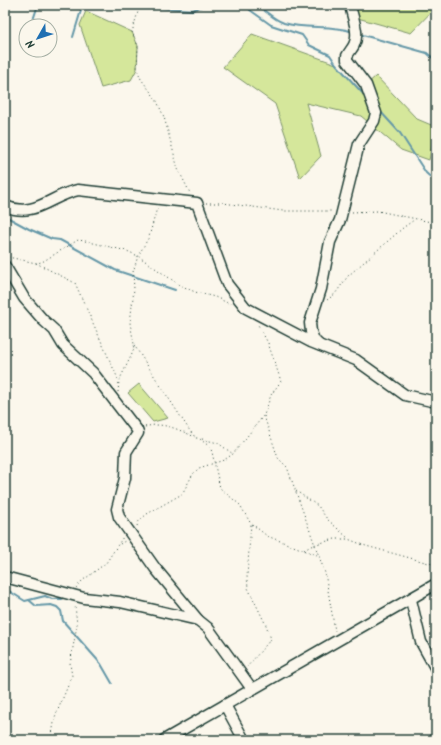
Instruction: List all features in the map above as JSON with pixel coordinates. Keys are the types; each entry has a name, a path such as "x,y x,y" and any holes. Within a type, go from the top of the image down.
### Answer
{"street":[{"path":"321,346 314,340 310,332 310,323 321,289 330,242 340,220 341,211 359,144 374,121 376,112 366,85 347,60 347,56 353,47 355,40 355,24 350,5"},
{"path":"5,206 15,210 28,210 42,206 66,192 78,190 197,203 227,284 246,308 321,346 356,360 405,395 436,402"},
{"path":"5,266 24,298 54,330 63,345 93,373 137,430 138,433 126,452 125,478 117,509 119,517 156,568 198,620 208,628 252,689"},
{"path":"5,577 75,596 120,602 198,620"},
{"path":"164,740 336,641 411,600 436,584"},
{"path":"411,600 421,642 436,669"},
{"path":"225,705 244,740"}],"path":[{"path":"140,5 132,32 138,46 137,69 141,79 156,99 164,117 178,170 197,203 223,203 283,210 378,211 415,220 436,223"},
{"path":"119,381 133,352 134,344 130,323 134,289 133,272 138,256 149,237 159,199"},
{"path":"315,310 335,294 348,276 404,226 415,220"},
{"path":"36,263 42,262 78,240 127,251 138,256 178,284 195,292 215,297 234,306"},
{"path":"5,258 36,263 75,283 119,381 120,397"},
{"path":"120,544 133,535 139,521 143,517 182,494 193,474 204,466 224,460 233,454 264,415 271,395 281,381 268,343 254,319"},
{"path":"134,344 196,438"},
{"path":"264,415 278,458 286,467 325,572 336,641"},
{"path":"138,433 145,427 158,424 171,427 196,438 218,443 233,454"},
{"path":"200,439 210,447 220,488 240,505 251,524 267,536 318,556"},
{"path":"295,491 318,506 327,519 348,539"},
{"path":"240,673 269,644 271,639 248,588 247,576 251,524"},
{"path":"51,740 55,716 72,676 70,664 77,625 75,596 78,584 106,563 120,544 126,526"},
{"path":"304,550 314,545 335,539 348,539 366,546 436,565"}],"green space":[{"path":"350,5 436,5 436,7 411,33 354,17"},
{"path":"86,11 132,32 138,46 137,69 131,80 101,88 80,25"},
{"path":"252,34 336,64 361,92 376,76 417,119 436,127 429,160 401,150 361,116 306,103 321,156 300,178 275,104 223,67"},
{"path":"139,384 168,418 153,422 128,393"}],"waterway":[{"path":"34,18 38,5"},
{"path":"119,5 193,10 204,5"},
{"path":"248,5 250,10 271,25 302,35 309,45 330,55 336,64 366,97"},
{"path":"257,5 284,23 301,26 336,28 353,32"},
{"path":"73,37 82,7"},
{"path":"359,34 427,53 436,61"},
{"path":"432,57 436,53"},
{"path":"379,110 400,133 426,173 436,182"},
{"path":"5,216 29,229 52,239 60,240 115,270 175,290"},
{"path":"5,591 9,591 25,601 45,596 52,599 62,599"},
{"path":"29,600 36,606 51,605 57,607 61,611 63,621 101,664 112,683"}]}
